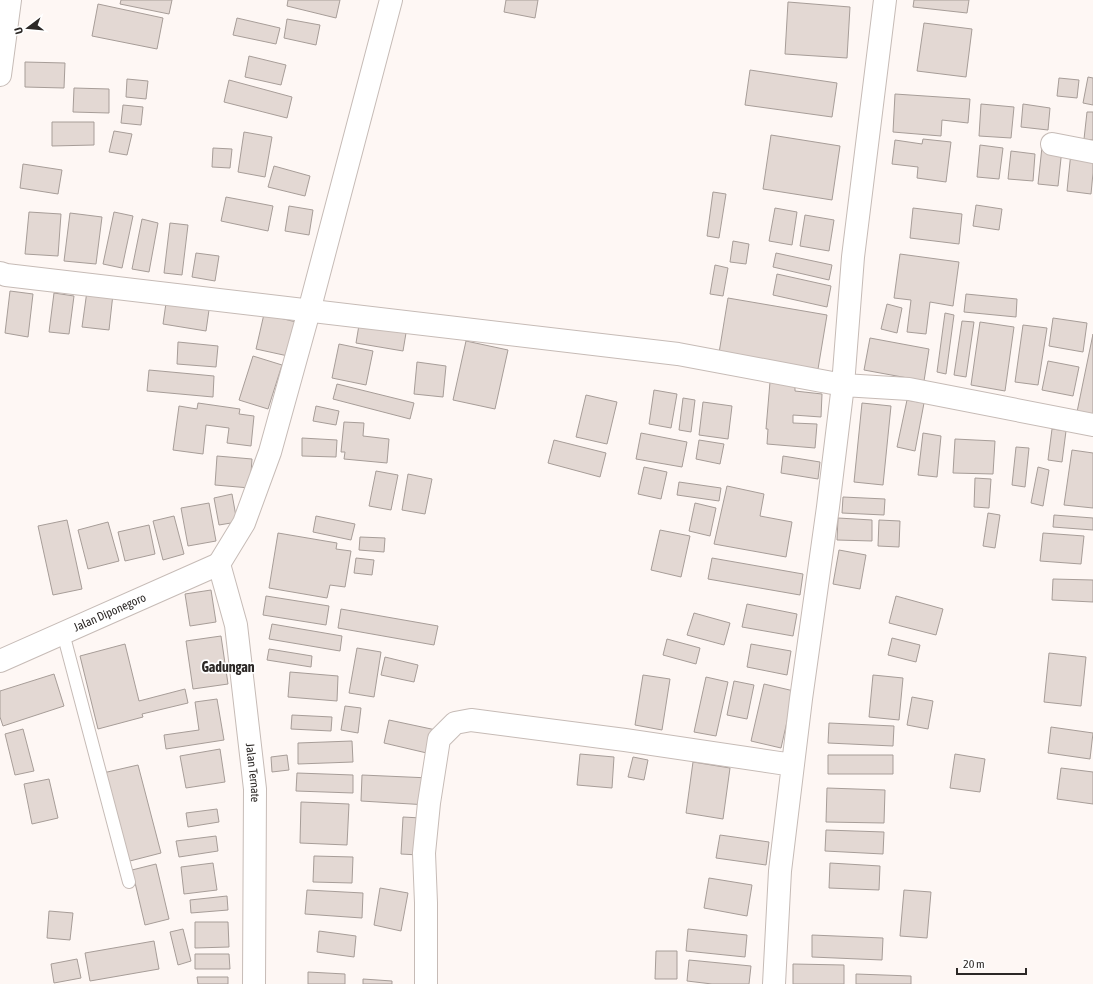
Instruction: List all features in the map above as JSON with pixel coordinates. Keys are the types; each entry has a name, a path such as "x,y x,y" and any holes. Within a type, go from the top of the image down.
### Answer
{"street":[{"path":"0,75 10,0"},
{"path":"219,564 244,523 270,452 310,311 391,0"},
{"path":"774,984 780,871 843,385 853,257 885,0"},
{"path":"1052,144 1093,152"},
{"path":"0,273 6,276 678,354 843,385 909,389 1093,425"},
{"name":"Jalan Diponegoro","path":"0,661 219,564"},
{"name":"Jalan Ternate","path":"219,564 236,625 255,789 254,984"},
{"path":"426,984 424,852 429,803 439,738 454,724 471,720 625,740 793,765"}],"lane":[{"path":"63,633 129,882"}],"building":[{"path":"121,0 172,0 169,14 120,4"},
{"path":"288,0 340,0 336,18 287,6"},
{"path":"506,0 538,0 535,18 504,12"},
{"path":"914,0 969,0 967,13 913,7"},
{"path":"788,2 850,7 847,58 785,54"},
{"path":"98,4 163,18 157,49 92,36"},
{"path":"237,18 280,28 276,44 233,35"},
{"path":"287,19 320,25 316,45 284,38"},
{"path":"924,23 972,29 966,77 917,71"},
{"path":"249,56 286,65 281,85 245,77"},
{"path":"25,62 65,63 64,88 25,87"},
{"path":"750,70 837,83 832,117 745,105"},
{"path":"1088,77 1093,78 1093,105 1083,103"},
{"path":"1059,78 1079,80 1077,98 1057,96"},
{"path":"127,79 148,81 146,99 126,97"},
{"path":"229,80 292,97 287,118 224,102"},
{"path":"74,88 109,89 109,113 73,112"},
{"path":"895,94 970,99 968,123 942,120 941,136 893,132"},
{"path":"981,104 1014,107 1011,138 979,136"},
{"path":"1023,104 1050,108 1048,130 1021,127"},
{"path":"123,105 143,107 141,125 121,123"},
{"path":"1087,112 1093,112 1093,140 1084,139"},
{"path":"52,122 94,122 94,145 52,146"},
{"path":"114,131 132,134 127,155 109,152"},
{"path":"244,132 272,137 265,177 238,172"},
{"path":"771,135 840,146 832,200 763,189"},
{"path":"923,139 951,142 946,182 917,178 918,167 892,164 895,140 922,144"},
{"path":"980,145 1003,148 999,179 977,177"},
{"path":"1042,147 1062,149 1058,186 1038,184"},
{"path":"213,148 232,149 230,168 212,167"},
{"path":"1011,151 1035,154 1033,181 1008,179"},
{"path":"1071,152 1093,154 1091,194 1067,191"},
{"path":"23,164 62,170 58,194 20,188"},
{"path":"274,166 310,176 305,196 268,187"},
{"path":"713,192 726,194 719,238 707,236"},
{"path":"226,197 273,206 268,231 221,221"},
{"path":"976,205 1002,209 999,230 973,226"},
{"path":"289,206 313,210 309,235 285,231"},
{"path":"775,208 797,212 792,245 769,241"},
{"path":"913,208 962,214 959,244 910,238"},
{"path":"29,212 61,214 58,256 25,254"},
{"path":"114,212 133,216 122,268 103,264"},
{"path":"70,213 102,217 96,264 64,261"},
{"path":"805,215 834,220 829,251 800,246"},
{"path":"142,219 158,223 149,272 132,269"},
{"path":"170,223 188,225 182,275 164,273"},
{"path":"733,241 749,244 746,264 730,262"},
{"path":"196,253 219,256 215,281 192,277"},
{"path":"776,253 832,265 829,280 773,267"},
{"path":"900,254 959,262 953,306 930,302 926,334 907,332 911,300 894,298"},
{"path":"715,265 728,268 723,296 710,294"},
{"path":"777,274 831,286 827,307 773,295"},
{"path":"10,291 33,294 28,337 5,333"},
{"path":"87,291 113,294 109,330 82,327"},
{"path":"54,293 74,296 69,334 49,332"},
{"path":"966,294 1017,299 1016,317 964,312"},
{"path":"167,296 210,303 206,331 163,324"},
{"path":"728,298 827,315 818,369 719,353"},
{"path":"887,304 902,308 897,333 881,329"},
{"path":"945,313 954,315 946,374 937,372"},
{"path":"264,314 296,322 288,356 256,349"},
{"path":"1053,318 1087,323 1083,352 1049,346"},
{"path":"360,319 407,327 403,351 356,343"},
{"path":"962,321 974,322 966,377 954,375"},
{"path":"980,322 1014,327 1005,391 971,385"},
{"path":"1023,325 1047,328 1038,385 1015,382"},
{"path":"1093,334 1093,415 1077,412"},
{"path":"870,338 929,349 924,381 864,370"},
{"path":"466,341 508,350 495,409 453,400"},
{"path":"178,342 218,346 216,367 177,364"},
{"path":"339,344 373,351 366,385 332,378"},
{"path":"253,356 282,365 268,409 239,400"},
{"path":"1048,361 1079,367 1073,396 1042,390"},
{"path":"417,362 446,366 443,397 414,394"},
{"path":"149,370 214,376 213,397 147,391"},
{"path":"770,382 795,384 795,391 822,394 821,417 793,415 793,423 817,424 815,448 767,444 768,429 766,429"},
{"path":"337,384 414,403 410,419 333,399"},
{"path":"654,390 677,394 671,428 649,424"},
{"path":"586,395 617,402 607,444 576,437"},
{"path":"683,398 695,400 691,432 679,430"},
{"path":"907,400 924,403 915,451 897,447"},
{"path":"703,402 732,406 728,439 699,435"},
{"path":"198,403 240,409 239,414 254,416 251,446 227,443 229,428 206,425 203,454 173,450 179,406 197,409"},
{"path":"862,403 891,406 883,485 854,482"},
{"path":"316,406 339,411 336,425 313,421"},
{"path":"344,422 364,423 363,436 389,439 387,463 344,459 345,452 341,452"},
{"path":"1052,429 1066,431 1062,462 1048,460"},
{"path":"641,433 687,442 682,467 636,459"},
{"path":"923,433 941,436 937,477 918,475"},
{"path":"302,438 337,440 336,457 302,456"},
{"path":"955,439 995,441 993,474 953,473"},
{"path":"554,440 606,453 600,477 548,463"},
{"path":"699,440 724,444 720,464 696,459"},
{"path":"1016,447 1029,448 1025,487 1012,485"},
{"path":"1072,450 1093,453 1093,508 1064,505"},
{"path":"217,456 252,459 250,488 215,485"},
{"path":"783,456 820,462 818,479 781,473"},
{"path":"644,467 667,472 661,499 638,494"},
{"path":"1038,467 1049,470 1043,506 1031,503"},
{"path":"376,471 398,475 391,510 369,506"},
{"path":"408,474 432,479 425,514 402,510"},
{"path":"975,478 991,479 989,508 974,507"},
{"path":"679,482 721,488 719,501 677,495"},
{"path":"727,486 764,494 760,516 792,522 786,557 714,544"},
{"path":"232,494 237,522 219,525 214,498"},
{"path":"843,497 885,499 884,515 842,513"},
{"path":"209,503 216,541 188,546 181,508"},
{"path":"695,503 716,508 710,536 689,531"},
{"path":"988,513 1000,515 995,548 983,546"},
{"path":"1054,515 1093,518 1093,530 1053,527"},
{"path":"174,516 184,554 163,560 153,521"},
{"path":"316,516 355,524 351,540 313,532"},
{"path":"838,518 872,520 872,541 837,540"},
{"path":"67,520 82,589 53,595 38,526"},
{"path":"879,520 900,521 899,547 878,546"},
{"path":"108,522 119,561 88,569 78,530"},
{"path":"149,525 155,554 125,561 118,532"},
{"path":"660,530 690,536 681,577 651,570"},
{"path":"278,533 337,543 336,549 351,551 345,587 330,585 327,598 269,588"},
{"path":"1043,533 1084,536 1081,564 1040,561"},
{"path":"360,537 385,538 384,552 359,550"},
{"path":"839,550 866,555 860,589 833,584"},
{"path":"356,558 374,560 372,575 354,573"},
{"path":"712,558 803,574 800,595 708,579"},
{"path":"1053,579 1093,580 1093,602 1052,600"},
{"path":"211,590 216,622 190,626 185,594"},
{"path":"266,596 329,606 326,625 263,615"},
{"path":"896,596 943,609 936,635 889,623"},
{"path":"747,604 797,614 793,636 742,627"},
{"path":"341,609 438,626 434,645 338,628"},
{"path":"694,613 730,623 724,645 687,635"},
{"path":"272,624 342,636 340,651 269,639"},
{"path":"221,636 228,684 193,689 186,641"},
{"path":"892,638 920,645 916,662 888,655"},
{"path":"667,639 700,648 696,664 663,655"},
{"path":"125,644 139,701 185,689 188,703 142,714 143,717 98,729 80,656"},
{"path":"751,644 791,651 787,675 747,667"},
{"path":"357,648 381,652 374,697 349,693"},
{"path":"269,649 312,656 311,667 267,660"},
{"path":"1049,653 1086,657 1081,706 1044,702"},
{"path":"385,657 418,665 414,682 381,675"},
{"path":"290,672 338,676 337,701 288,697"},
{"path":"54,674 64,706 3,726 0,717 0,691"},
{"path":"643,675 670,679 662,730 635,725"},
{"path":"873,675 903,678 899,720 869,717"},
{"path":"706,677 728,682 716,736 694,732"},
{"path":"734,681 754,685 747,719 727,715"},
{"path":"764,684 794,691 781,748 751,741"},
{"path":"912,697 933,701 928,729 907,725"},
{"path":"217,699 224,740 166,749 164,735 199,730 195,702"},
{"path":"345,706 361,708 358,733 341,730"},
{"path":"292,715 332,717 331,731 291,729"},
{"path":"389,720 436,730 431,754 384,743"},
{"path":"829,723 894,726 893,746 828,743"},
{"path":"1051,727 1093,733 1090,759 1048,753"},
{"path":"23,729 34,771 15,775 5,734"},
{"path":"352,741 353,762 298,764 298,743"},
{"path":"220,749 225,782 186,788 180,756"},
{"path":"580,754 614,757 612,788 577,785"},
{"path":"955,754 985,759 980,792 950,788"},
{"path":"287,755 289,770 272,772 271,757"},
{"path":"828,755 893,755 893,774 828,774"},
{"path":"633,757 648,760 644,780 628,777"},
{"path":"693,762 730,768 723,819 686,813"},
{"path":"138,765 161,853 126,862 103,773"},
{"path":"1061,768 1093,772 1093,804 1057,799"},
{"path":"297,773 353,775 353,793 296,791"},
{"path":"362,775 430,778 428,805 361,801"},
{"path":"49,779 58,818 32,824 24,784"},
{"path":"827,788 885,790 884,823 826,822"},
{"path":"301,802 349,804 347,845 300,843"},
{"path":"217,809 219,822 188,827 186,813"},
{"path":"403,817 421,818 419,855 401,854"},
{"path":"826,830 884,832 883,854 825,851"},
{"path":"720,835 769,842 766,865 716,858"},
{"path":"216,836 218,851 179,857 176,841"},
{"path":"314,856 353,857 352,883 313,882"},
{"path":"213,863 217,890 184,894 181,867"},
{"path":"830,863 880,866 879,890 829,888"},
{"path":"156,864 169,919 145,925 132,870"},
{"path":"709,878 752,885 747,916 704,908"},
{"path":"380,888 408,893 401,931 374,925"},
{"path":"307,890 363,893 362,918 305,914"},
{"path":"904,890 931,892 927,938 900,936"},
{"path":"227,896 228,910 191,913 190,900"},
{"path":"49,911 73,913 70,940 47,938"},
{"path":"195,922 228,922 229,947 195,948"},
{"path":"183,929 191,961 178,965 170,932"},
{"path":"688,929 747,935 745,957 686,951"},
{"path":"319,931 356,936 354,957 317,952"},
{"path":"812,935 883,938 882,960 812,957"},
{"path":"154,941 159,969 90,981 85,953"},
{"path":"656,951 677,951 677,979 655,979"},
{"path":"195,954 229,954 230,969 195,969"},
{"path":"77,959 81,978 54,983 51,964"},
{"path":"689,960 751,966 749,984 712,984 687,981"},
{"path":"793,964 844,965 844,984 793,984"},
{"path":"308,972 345,974 345,984 308,984"},
{"path":"856,974 911,976 911,984 856,984"},
{"path":"197,977 228,977 228,984 198,984"},
{"path":"363,979 392,981 392,984 363,984"}],"district":[{"name":"Gadungan","path":"228,667"}]}
